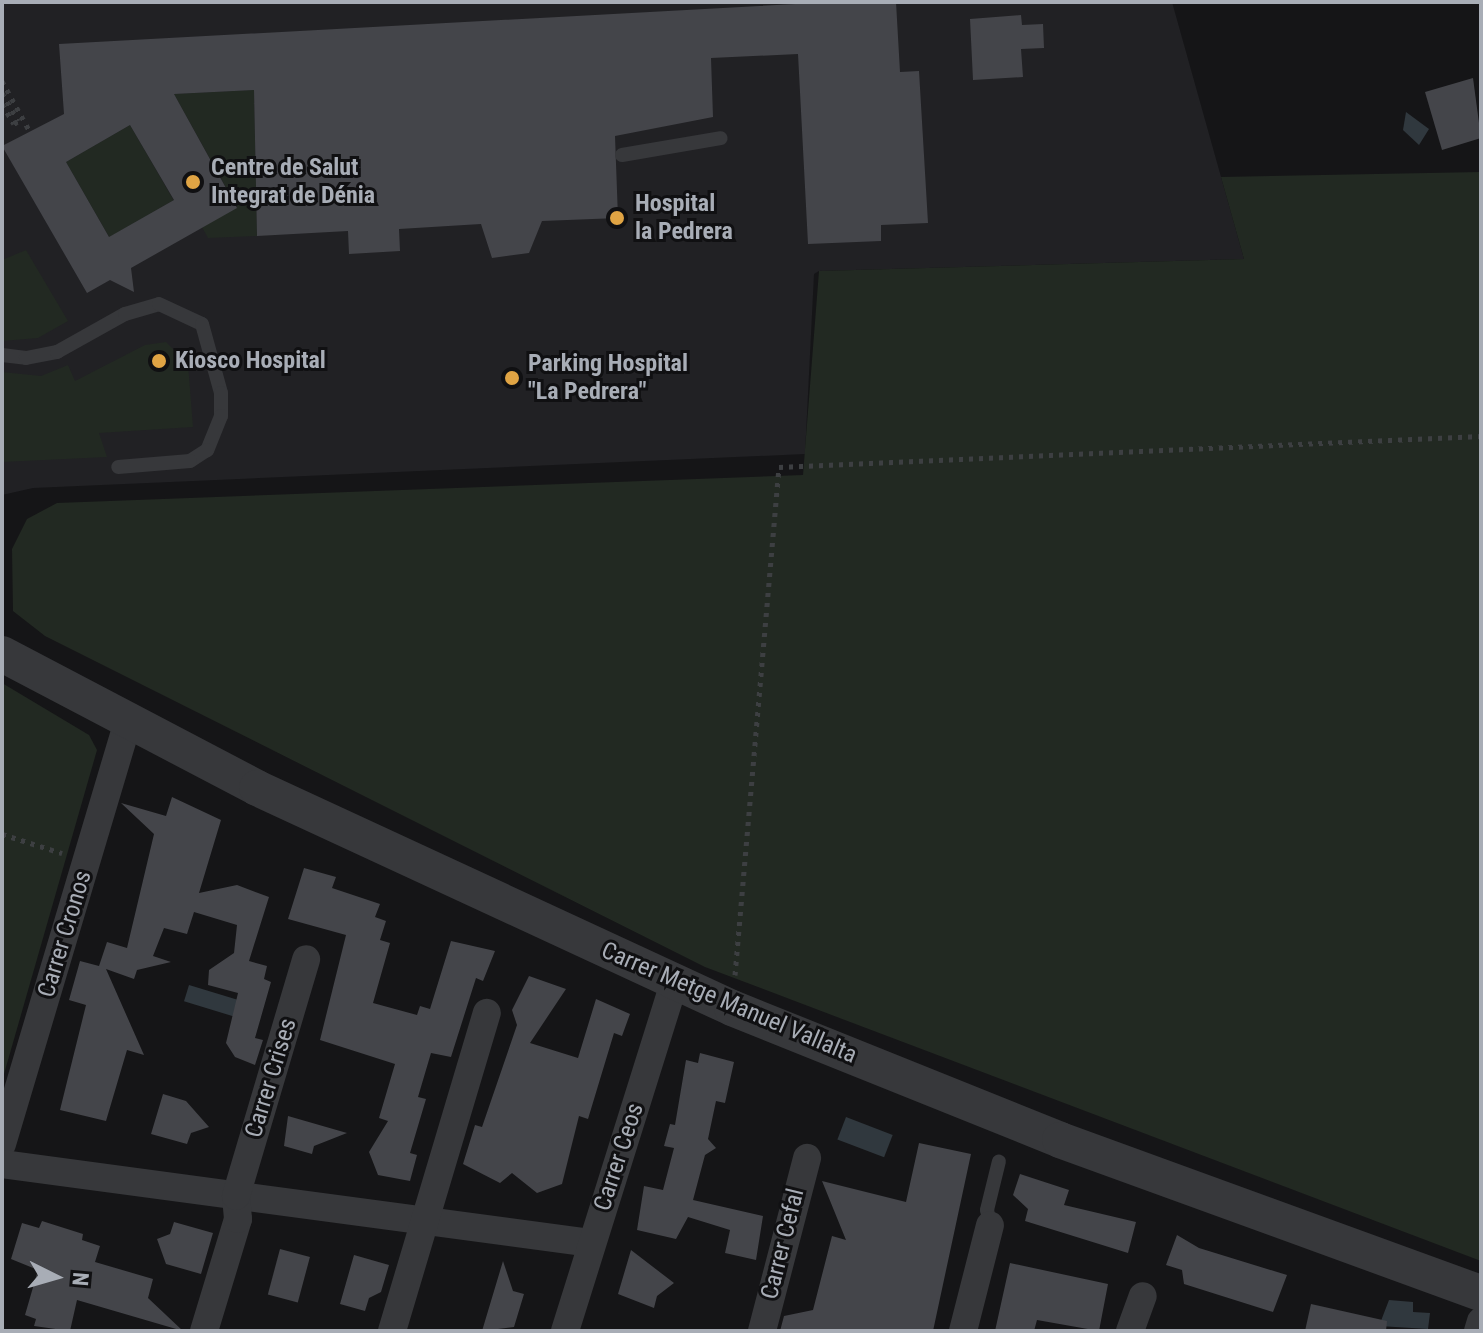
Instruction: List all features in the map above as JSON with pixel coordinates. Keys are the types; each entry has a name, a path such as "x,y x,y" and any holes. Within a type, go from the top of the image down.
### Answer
{"street":[{"name":"Carrer Metge Manuel Vallalta","path":"2,654 127,724 674,983 1060,1140 1481,1293"},
{"name":"Carrer Cronos","path":"2,1144 127,724"},
{"name":"Carrer Crises","path":"204,1331 238,1219 236,1196 306,959"},
{"name":"Carrer Ceos","path":"565,1331 674,983"},
{"path":"392,1331 487,1013"},
{"name":"Carrer Cefal","path":"762,1331 807,1158"},
{"path":"2,1164 592,1243"},
{"path":"963,1331 990,1225"},
{"path":"1130,1331 1143,1296"},
{"path":"1478,1331 1481,1321"}],"lane":[{"path":"622,155 721,138"},
{"path":"2,355 26,358 57,352 125,314 159,304 202,324 221,393 221,416 207,450 190,461 118,467"},
{"path":"990,1225 987,1210 999,1161"}],"path":[{"path":"2,81 30,132"},
{"path":"2,93 18,121 14,124 2,104"},
{"path":"732,1008 779,467 1481,436"},
{"path":"2,834 86,860"}],"shaded area":[{"name":"Hospital la Pedrera","path":"2,2 1172,2 1244,259 819,271 814,274 805,454 33,488 2,495"},
{"path":"254,90 257,236 208,238 202,227 237,207 174,94"},
{"path":"1406,112 1429,129 1419,145 1403,130"},
{"path":"130,125 174,200 109,237 66,162"},
{"path":"1481,172 1481,1261 705,967 45,636 13,611 12,549 27,519 57,503 803,475 819,271 1244,259 1221,177"},
{"path":"26,250 68,321 38,338 2,341 2,260"},
{"path":"166,342 188,364 193,427 99,433 107,457 2,462 2,372 41,376 68,365 75,381 145,345"},
{"path":"2,683 89,735 97,750 2,1081"},
{"path":"189,985 253,1005 248,1021 184,1001"},
{"path":"846,1117 893,1135 884,1157 837,1139"},
{"path":"1389,1300 1413,1302 1413,1312 1430,1313 1428,1329 1379,1326"}],"building":[{"path":"833,2 896,2 900,72 919,71 928,223 881,225 881,241 808,244 798,54 711,58 713,117 615,136 618,218 542,221 529,253 492,258 481,224 399,229 400,251 349,254 348,231 257,236 254,90 174,94 237,208 131,268 134,292 110,280 87,293 2,146 64,114 59,44","holes":["130,125 174,200 109,237 66,162"]},
{"path":"1021,15 1022,25 1043,24 1044,48 1021,49 1023,77 973,80 970,19"},
{"path":"1473,78 1481,138 1442,150 1425,92"},
{"path":"172,797 221,820 199,893 237,885 269,897 249,961 267,966 264,979 271,982 255,1038 263,1040 255,1065 235,1057 226,1043 238,993 208,985 209,970 234,953 237,925 194,912 187,934 164,928 153,956 171,962 137,970 134,979 106,969 144,1055 127,1050 106,1121 60,1110 86,1005 69,1000 80,961 99,966 107,942 127,948 154,834 121,803 166,816"},
{"path":"304,868 336,877 332,888 380,904 375,917 386,921 380,940 390,943 373,1003 417,1015 420,1006 430,1009 451,941 495,951 483,981 476,978 451,1057 431,1053 418,1097 426,1099 410,1153 417,1155 410,1181 378,1175 369,1152 388,1121 379,1118 395,1064 320,1040 346,935 288,919"},
{"path":"529,976 566,989 530,1043 578,1058 596,999 630,1014 622,1036 614,1033 588,1119 579,1116 562,1184 537,1193 512,1173 500,1183 463,1164 475,1125 482,1127 517,1025 512,1010"},
{"path":"700,1053 734,1062 725,1103 716,1101 708,1139 716,1148 705,1155 693,1200 763,1216 756,1260 725,1253 730,1230 688,1217 676,1239 637,1230 644,1186 663,1190 674,1148 664,1146 670,1124 675,1125 686,1060 698,1063"},
{"path":"163,1094 186,1101 209,1127 191,1133 187,1144 151,1134"},
{"path":"288,1116 347,1133 314,1146 312,1154 284,1146"},
{"path":"919,1143 971,1154 933,1331 780,1331 784,1316 813,1310 832,1236 846,1240 822,1181 906,1202"},
{"path":"1020,1174 1069,1190 1064,1205 1136,1222 1128,1253 1025,1221 1028,1209 1013,1195"},
{"path":"42,1221 83,1234 82,1240 100,1246 95,1262 153,1279 148,1298 183,1331 77,1300 70,1331 34,1326 36,1319 25,1315 38,1270 11,1259 22,1223 39,1228"},
{"path":"174,1222 213,1233 201,1274 166,1264 157,1239 170,1234"},
{"path":"1177,1235 1199,1248 1287,1275 1273,1312 1184,1284 1182,1270 1166,1265"},
{"path":"280,1249 310,1257 298,1302 268,1294"},
{"path":"631,1250 674,1283 657,1296 654,1308 618,1294"},
{"path":"354,1255 389,1265 381,1292 369,1298 365,1311 340,1304"},
{"path":"503,1261 513,1291 524,1294 514,1327 482,1331"},
{"path":"1010,1263 1108,1284 1099,1331 1037,1320 1034,1331 995,1331"},
{"path":"1311,1304 1387,1321 1386,1331 1305,1331"}],"place":[{"name":"Centre de Salut Integrat de Dénia","path":"193,182"},
{"name":"Hospital la Pedrera","path":"617,218"},
{"name":"Kiosco Hospital","path":"159,361"},
{"name":"Parking Hospital \"La Pedrera\"","path":"512,378"}]}
